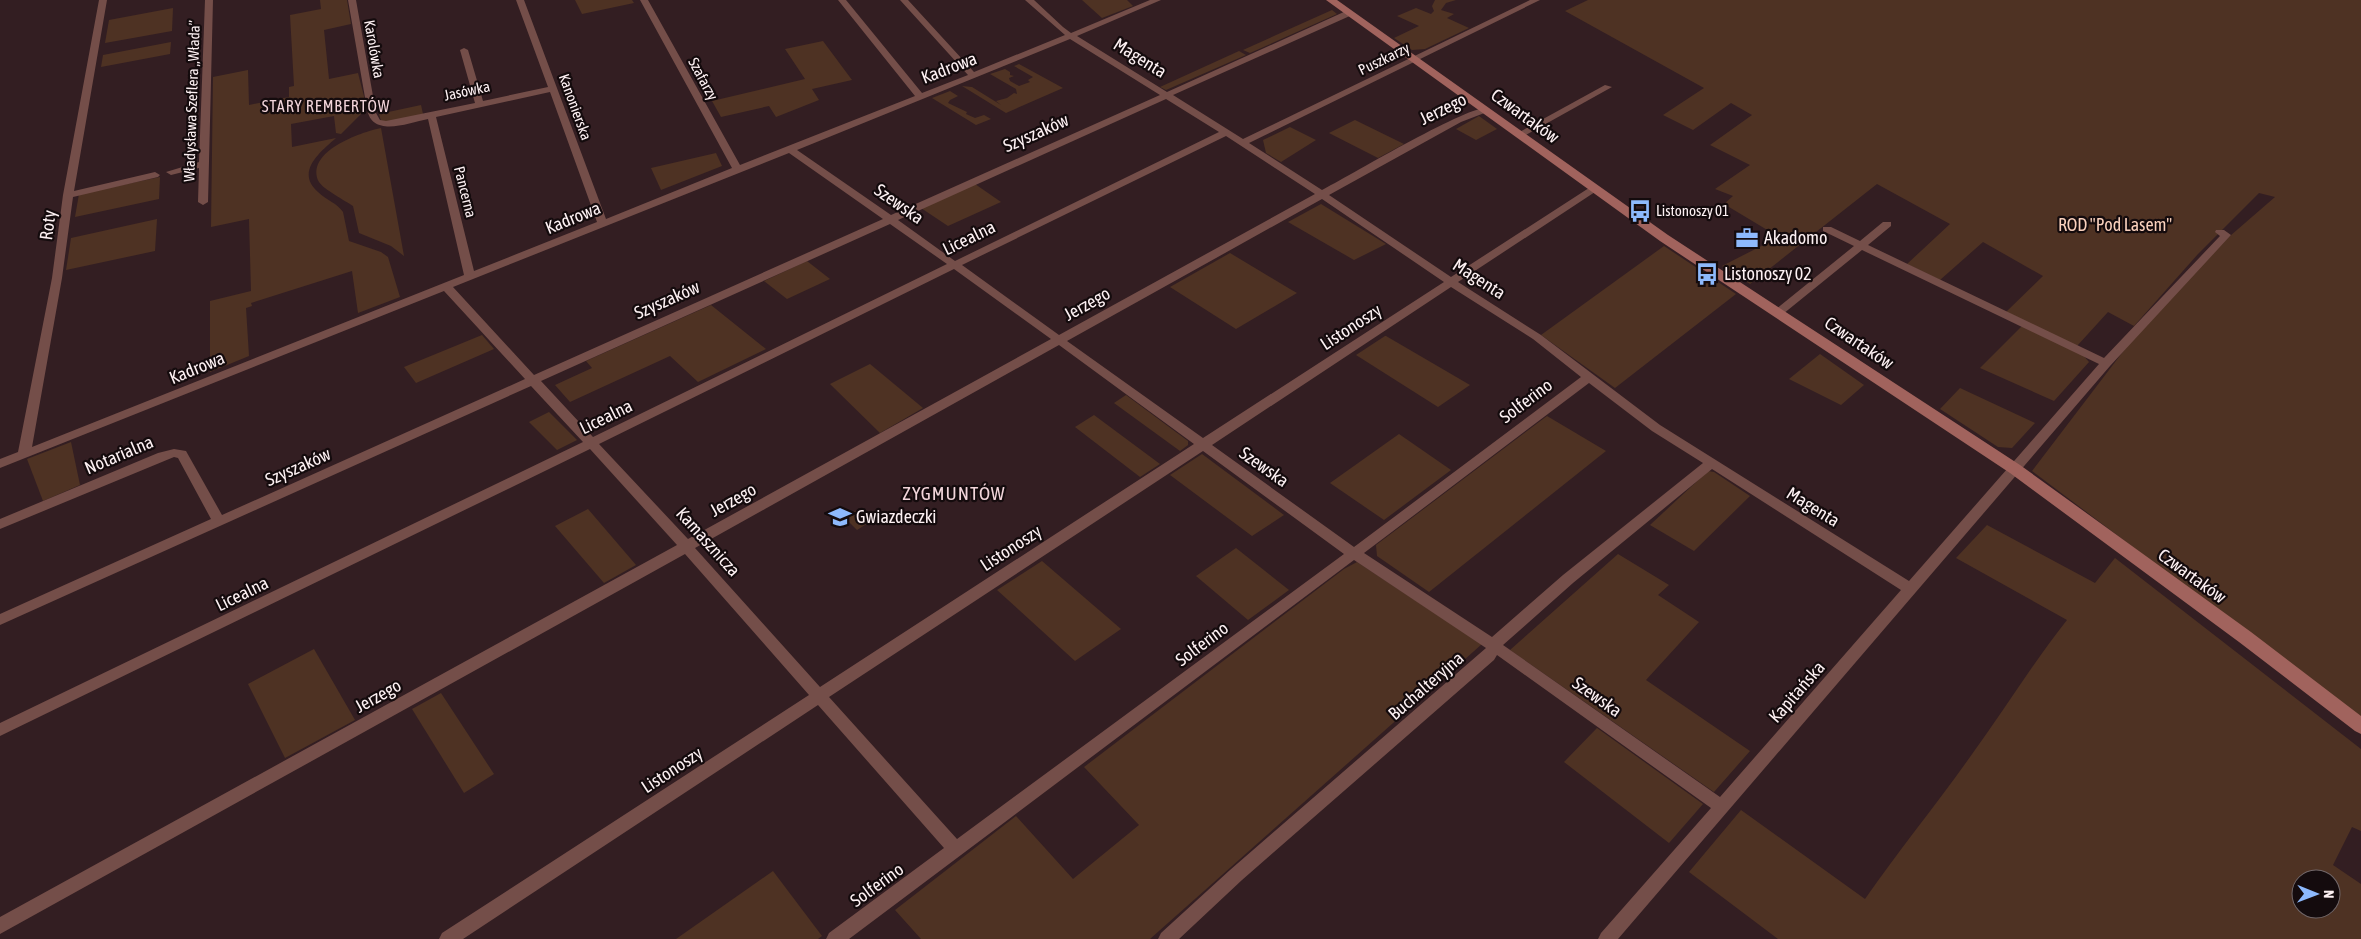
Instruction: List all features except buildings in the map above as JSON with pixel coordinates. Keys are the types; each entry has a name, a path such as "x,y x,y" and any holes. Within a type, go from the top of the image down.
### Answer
{"street":[{"name":"Roty","path":"24,454 57,278 68,194 103,0"},
{"name":"Władysława Szeflera „Włada”","path":"203,202 209,0"},
{"name":"Karolówka","path":"352,0 372,114 375,122 386,124"},
{"name":"Kanonierska","path":"520,0 604,224"},
{"name":"Szafarzy","path":"644,0 738,170"},
{"path":"842,0 920,96"},
{"path":"904,0 973,76"},
{"name":"Magenta","path":"1029,0 1069,35 1243,142 1452,283 1537,337 1656,428 1710,464 1910,588"},
{"name":"Kadrowa","path":"0,464 604,224 1157,0"},
{"name":"Czwartaków","path":"1331,0 1664,238 2015,469 2245,637 2361,726"},
{"name":"Puszkarzy","path":"1243,142 1536,0"},
{"name":"Szyszaków","path":"0,620 1349,13"},
{"path":"464,50 480,104"},
{"name":"Jasówka","path":"386,124 554,88"},
{"path":"1519,135 1608,88"},
{"name":"Jerzego","path":"0,926 1458,120 1484,110"},
{"name":"Pancerna","path":"431,114 470,277"},
{"name":"Licealna","path":"0,730 591,444 1226,132"},
{"name":"Szewska","path":"790,149 890,218 1353,553 1494,646 1722,807"},
{"path":"171,172 204,164"},
{"path":"68,194 154,175"},
{"name":"Listonoszy","path":"448,939 1595,188"},
{"path":"1779,312 1887,224"},
{"path":"1826,229 2106,363"},
{"name":"Kapitańska","path":"1607,939 2156,306 2226,235 2220,232"},
{"name":"Kamasznicza","path":"446,286 687,547 956,850"},
{"name":"Solferino","path":"835,939 1590,376"},
{"name":"Notarialna","path":"0,524 162,456 177,452 182,454 219,522"},
{"name":"Buchalteryjna","path":"1167,939 1236,875 1489,656 1499,638 1568,579 1710,464"}],"green space":[{"path":"320,0 347,0 351,24 324,30 329,79 358,73 367,108 341,134 336,133 334,116 291,124 292,147 336,138 312,163 309,177 312,185 321,195 338,206 343,212 349,241 381,252 388,257 400,297 358,313 352,271 251,303 252,306 246,308 249,356 210,372 210,301 251,291 249,219 211,227 213,77 248,70 249,105 289,97 289,87 294,86 290,15 321,9"},
{"path":"575,0 632,0 634,3 582,14"},
{"path":"1082,0 1127,0 1133,6 1102,18"},
{"path":"1435,0 1456,0 1446,3 1441,10 1454,14 1447,18 1469,28 1425,49 1412,50 1394,38 1419,26 1397,16 1416,8 1431,14 1434,11 1432,6"},
{"name":"ROD \"Pod Lasem\"","path":"1588,0 2361,0 2361,719 2032,471 2141,328 2230,236 2275,197 2259,193 2198,254 2134,326 2108,312 2077,346 2006,312 2043,276 1983,242 1940,280 1907,264 1950,224 1877,184 1750,284 1722,266 1779,237 1724,204 1733,196 1715,189 1750,165 1710,145 1752,115 1731,103 1693,130 1663,115 1704,88 1565,11"},
{"path":"173,8 172,31 105,43 109,20"},
{"path":"1332,10 1337,14 1250,53 1243,50"},
{"path":"823,41 852,80 812,89 819,100 776,117 769,106 721,117 712,101 805,79 785,49"},
{"path":"171,42 170,54 101,67 103,55"},
{"path":"1239,51 1246,55 1166,90 1160,87"},
{"path":"1019,64 1063,88 1006,113 962,86 972,87 1001,105 996,101 1007,98 1014,93 1017,94 1016,89 990,74 1005,69 1010,72 1010,75 1014,76 1009,78 1010,81 1019,86 1030,82 1028,80 1033,77 1014,66"},
{"path":"950,91 958,96 948,103 975,118 984,115 991,119 976,125 932,98"},
{"path":"421,105 423,114 390,122 381,121 379,114"},
{"path":"1479,116 1497,129 1476,140 1456,129"},
{"path":"1355,120 1404,144 1378,158 1329,133"},
{"path":"1290,127 1316,140 1281,162 1266,153 1263,140"},
{"path":"381,128 404,256 391,246 359,233 353,206 321,185 317,171 320,161 337,145 361,134"},
{"path":"716,153 722,166 661,190 651,168"},
{"path":"160,177 159,199 75,217 79,194"},
{"path":"975,184 1001,202 948,226 921,208"},
{"path":"1321,204 1386,244 1354,260 1288,222"},
{"path":"157,219 155,251 66,270 71,238"},
{"path":"1664,246 1736,294 1615,388 1541,335"},
{"path":"1230,253 1297,293 1236,329 1170,287"},
{"path":"807,261 830,279 787,299 764,281"},
{"path":"711,305 766,349 698,382 670,356 570,402 555,385 592,368 586,361"},
{"path":"2023,325 2083,355 2089,362 2054,401 1980,368"},
{"path":"482,335 494,349 416,383 404,367"},
{"path":"1385,336 1470,385 1438,407 1356,355"},
{"path":"1820,354 1864,385 1841,405 1789,379"},
{"path":"870,364 923,408 880,433 830,384"},
{"path":"1960,388 2035,423 2012,448 1998,447 1940,409"},
{"path":"1126,395 1188,441 1188,445 1180,451 1114,403"},
{"path":"549,412 577,440 557,450 529,422"},
{"path":"1094,415 1160,464 1140,477 1075,427"},
{"path":"1547,416 1606,451 1429,592 1377,556 1376,545"},
{"path":"1399,434 1451,470 1384,520 1330,483"},
{"path":"71,442 80,485 43,501 27,459"},
{"path":"1202,454 1284,515 1252,536 1170,475"},
{"path":"1708,471 1714,472 1750,496 1694,551 1650,525"},
{"path":"861,508 873,520 857,530 844,517"},
{"path":"588,509 636,565 604,583 555,526"},
{"path":"1987,525 2095,583 2115,558 2361,749 2361,831 2352,827 2333,865 2339,869 2291,869 2291,919 2341,919 2341,870 2361,884 2361,939 1778,939 1689,872 1741,810 1865,899 1957,775 2067,620 1956,558"},
{"path":"1236,548 1289,590 1248,620 1196,576"},
{"path":"1618,554 1669,585 1658,595 1699,622 1646,680 1750,751 1714,792 1510,650"},
{"path":"1042,561 1121,629 1075,661 997,590"},
{"path":"1357,562 1482,644 1150,939 921,939 895,910 1016,816 1073,879 1139,825 1084,767 1344,569"},
{"path":"314,649 355,720 285,758 248,684"},
{"path":"441,693 494,774 464,793 412,709"},
{"path":"1597,728 1703,804 1669,843 1564,762"},
{"path":"773,871 822,936 818,939 676,939"}],"place":[{"name":"Listonoszy 01","path":"1640,211"},
{"name":"Akadomo","path":"1747,238"},
{"name":"Listonoszy 02","path":"1707,274"},
{"name":"Gwiazdeczki","path":"840,517"}],"district":[{"name":"STARY REMBERTÓW","path":"326,106"},
{"name":"ZYGMUNTÓW","path":"954,493"}]}
